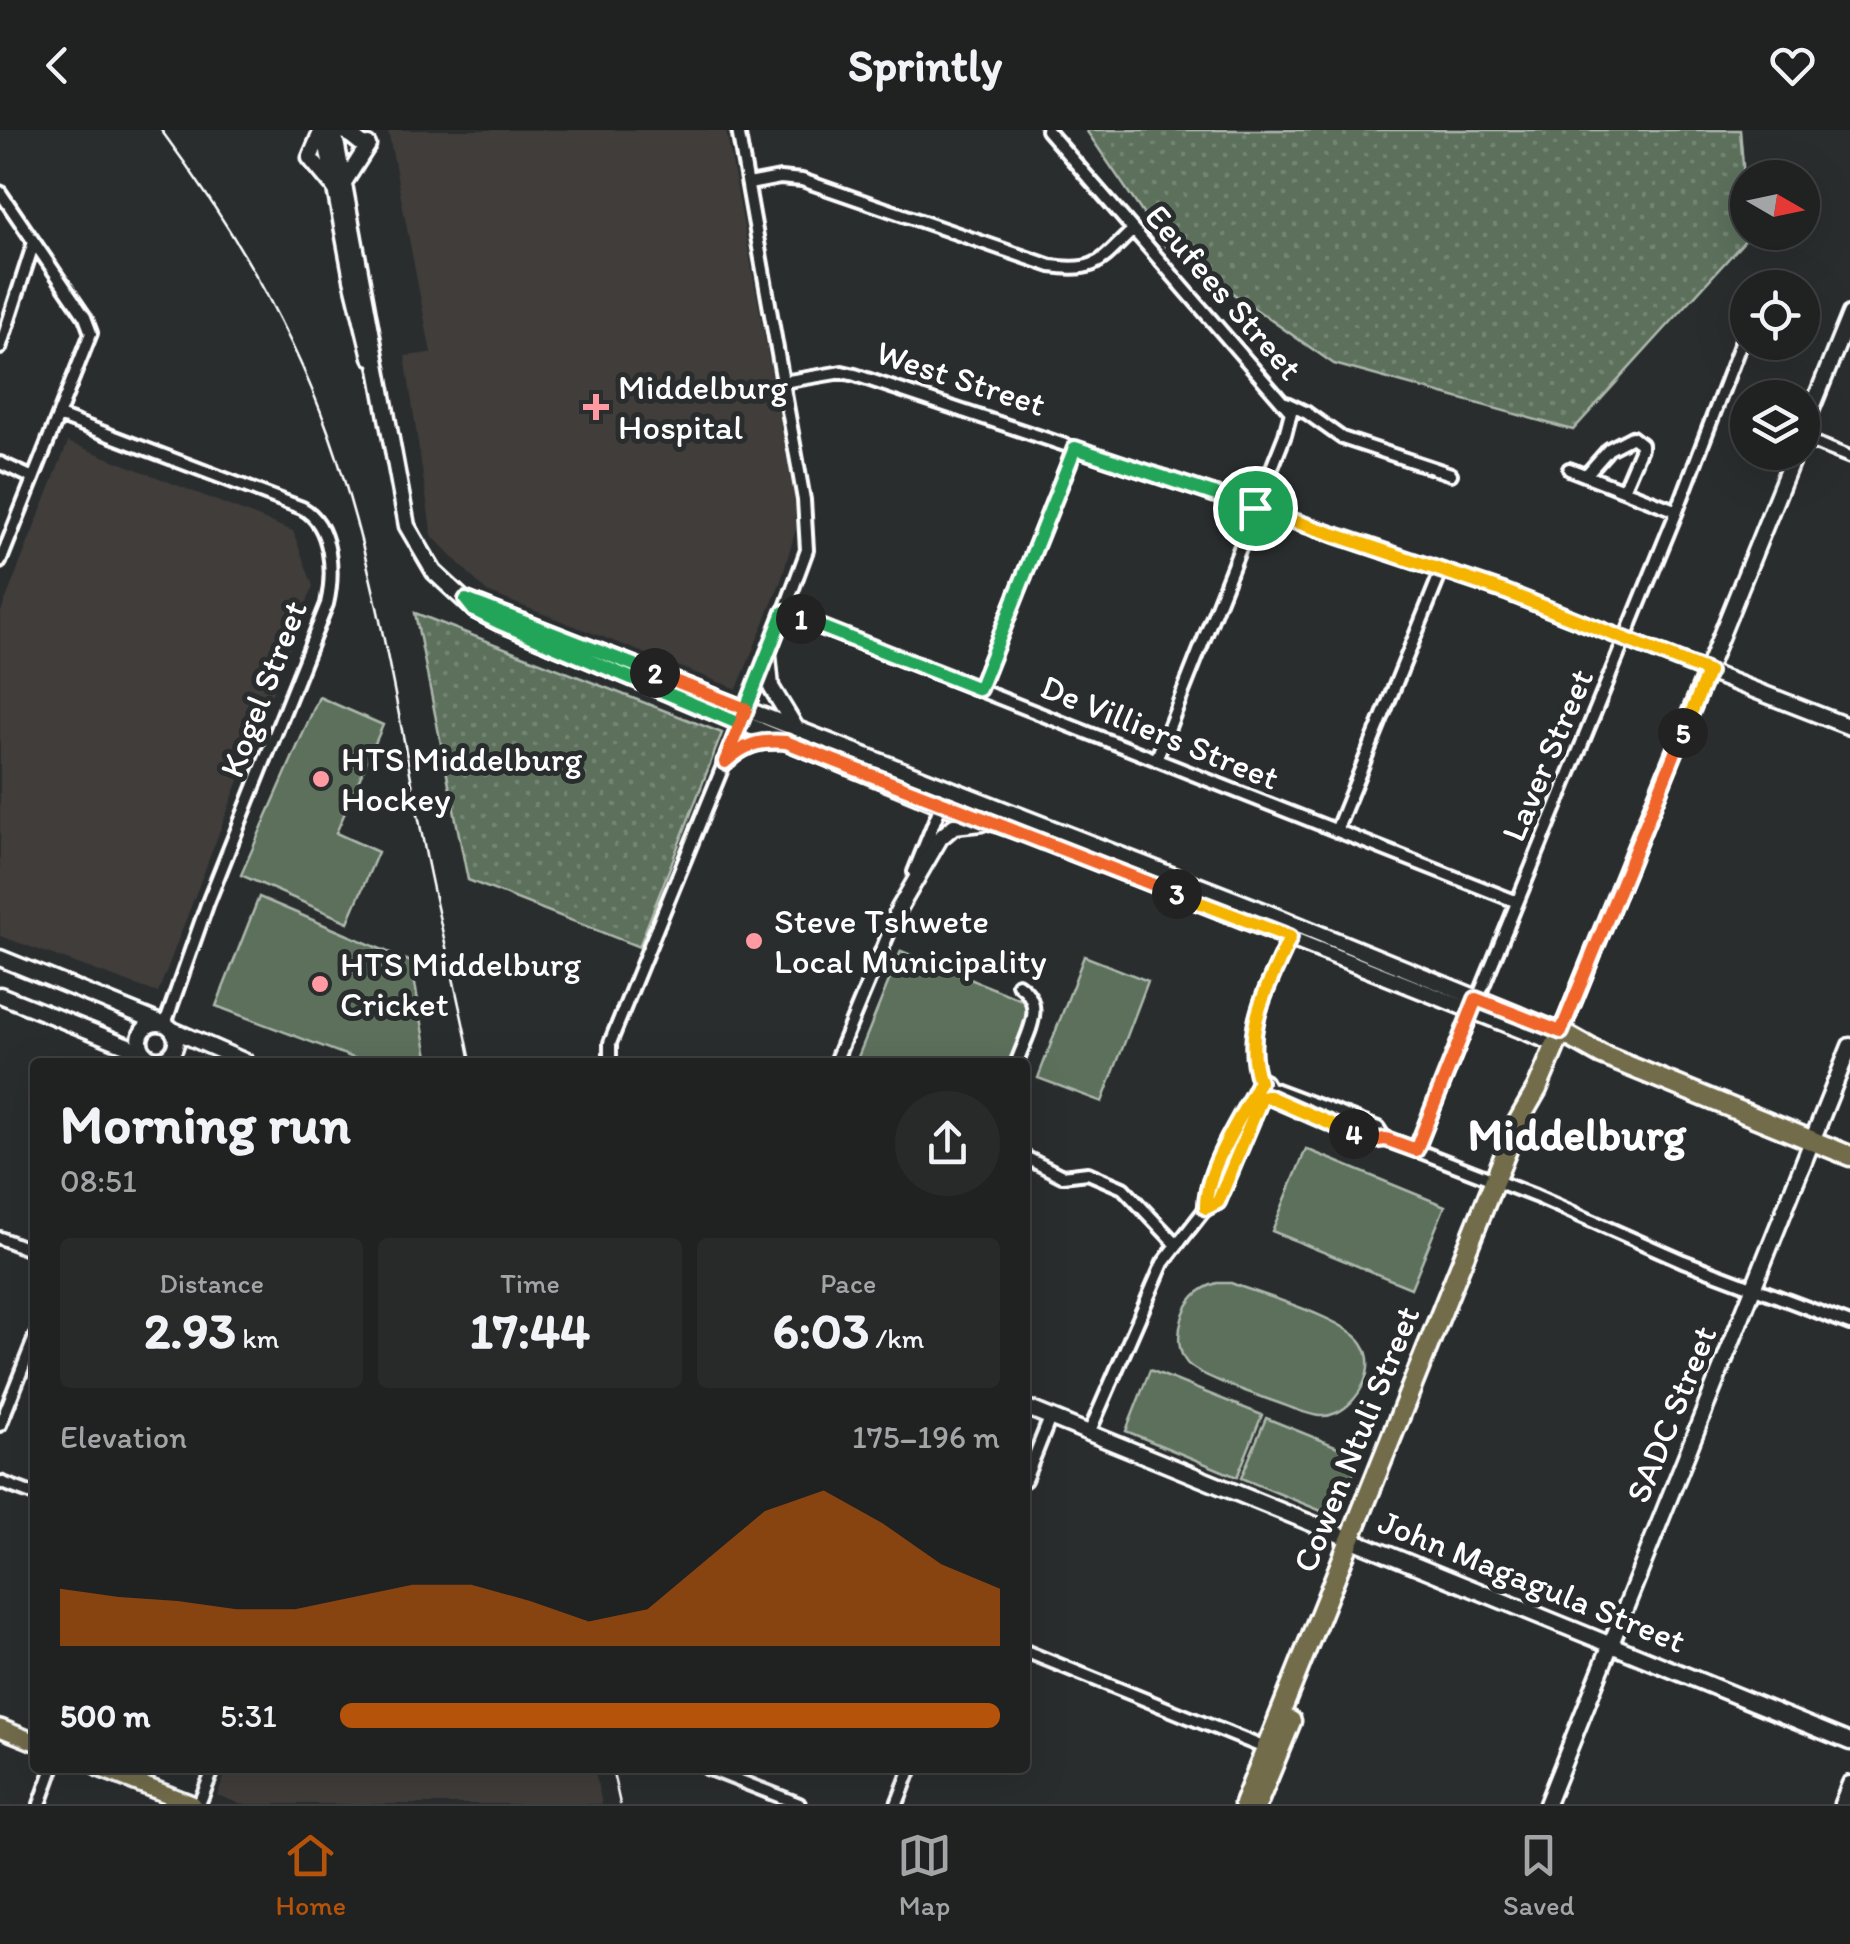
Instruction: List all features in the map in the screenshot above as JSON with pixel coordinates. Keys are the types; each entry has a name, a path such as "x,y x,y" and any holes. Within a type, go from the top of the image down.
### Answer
{"highway":[{"path":"1558,1038 1850,1156"},
{"name":"Cowen Ntuli Street","path":"1244,1804 1272,1751 1499,1182 1526,1126 1531,1100 1558,1038"},
{"name":"Cowen Ntuli Street","path":"1258,1804 1272,1751"}],"main road":[{"path":"323,130 341,185"},
{"path":"334,130 341,185 374,336 377,377 407,526 425,561 466,600 743,716 786,742 993,822"},
{"path":"341,185 366,145 344,130"},
{"path":"1820,390 1850,314"},
{"name":"Cowen Ntuli Street","path":"1558,1038 1788,470"},
{"path":"768,656 771,686 796,729"},
{"name":"West Street","path":"1708,672 1850,727"},
{"path":"743,716 796,729 948,788 1027,826 1558,1038"},
{"path":"725,762 761,740 786,742"},
{"path":"898,912 948,829 960,824 993,822 1027,826"},
{"path":"0,958 237,1058"},
{"path":"0,996 153,1058"},
{"path":"154,1058 140,1046 142,1032 165,1025"},
{"path":"157,1058 174,1051 176,1037 165,1025"},
{"name":"SADC Street","path":"1547,1804 1850,1046"},
{"name":"John Magagula Street","path":"1030,1410 1850,1742"},
{"path":"0,1728 30,1740"},
{"path":"112,1773 196,1804"},
{"path":"1842,1804 1850,1784"}],"street":[{"path":"610,1058 610,1043 768,656 808,542 804,500 738,130"},
{"name":"Eeufees Street","path":"1047,130 1291,412 1156,760"},
{"path":"749,184 780,178 802,180 1069,269 1083,270 1095,265 1133,230"},
{"path":"0,192 85,317 90,334 0,562"},
{"path":"0,348 34,242"},
{"name":"Laver Street","path":"1416,1150 1626,638 1734,360"},
{"name":"West Street","path":"783,382 842,372 855,375 1506,592 1708,672"},
{"path":"1286,403 1342,438 1451,474"},
{"name":"Kogel Street","path":"59,416 302,508 318,522 329,552 331,580 327,604 207,905 165,1025"},
{"path":"1586,475 1609,448 1632,438 1642,444 1623,490"},
{"path":"1820,444 1850,457"},
{"path":"979,689 1075,448"},
{"path":"0,464 34,478"},
{"path":"1569,469 1676,511"},
{"path":"1336,831 1441,572"},
{"name":"De Villiers Street","path":"784,612 1515,902"},
{"path":"838,1058 948,788"},
{"path":"1089,1433 1163,1263 1206,1208 1218,1202 1263,1091 1252,1054 1253,1030 1293,931"},
{"path":"1018,984 1030,992 1036,1009 1019,1058"},
{"path":"1263,1091 1321,1105 1378,1128 1386,1139"},
{"path":"1263,1091 1370,1141 1386,1139 1416,1150 1683,1261 1850,1324"},
{"path":"1316,1118 1321,1105"},
{"path":"1030,1160 1062,1176 1088,1173 1123,1188 1176,1244"},
{"path":"0,1238 30,1250"},
{"path":"0,1425 30,1350"},
{"path":"1030,1468 1050,1418"},
{"path":"0,1482 30,1494"},
{"path":"1030,1653 1272,1751"},
{"path":"40,1804 51,1773"},
{"path":"196,1804 212,1773"},
{"path":"718,1773 770,1798 799,1804"},
{"path":"896,1804 909,1773"}],"shaded area":[{"name":"Middelburg Hospital","path":"388,130 726,130 794,495 796,529 781,581 737,689 487,592 432,536 405,356 431,353"},
{"path":"68,442 293,531 313,586 158,993 0,936 0,614"},
{"path":"226,1773 595,1773 602,1804 240,1804 217,1795"}],"green space":[{"path":"1086,130 1740,130 1743,160 1730,160 1730,250 1736,250 1573,430 1334,364 1165,246"},
{"path":"415,613 722,733 639,947 468,880"},
{"name":"HTS Middelburg Hockey","path":"319,697 383,725 336,833 378,852 348,922 241,875"},
{"name":"HTS Middelburg Cricket","path":"259,897 411,962 428,1058 353,1058 216,1006"},
{"path":"901,951 1032,1004 1011,1058 858,1058"},
{"path":"1084,956 1148,981 1102,1102 1038,1078"},
{"path":"1306,1149 1445,1206 1411,1288 1272,1231"},
{"path":"1217,1283 1231,1283 1302,1308 1353,1334 1362,1343 1368,1363 1364,1383 1352,1401 1336,1413 1314,1415 1220,1381 1187,1363 1179,1341 1184,1312 1195,1296"},
{"path":"1150,1370 1262,1415 1237,1477 1126,1431"},
{"path":"1266,1418 1360,1456 1336,1517 1241,1478"}],"railway":[{"path":"161,130 211,201 256,276 296,353 329,434 372,584 470,1058"},
{"path":"613,1773 620,1804"}],"place":[{"name":"Middelburg Hospital","path":"596,407"},
{"name":"HTS Middelburg Hockey","path":"321,779"},
{"name":"Steve Tshwete Local Municipality","path":"754,941"},
{"name":"HTS Middelburg Cricket","path":"320,984"}],"district":[{"name":"Middelburg","path":"1577,1134"}],"route":[{"path":"1255,508 1075,448 979,689 784,612 768,656 740,724 498,622 474,610 466,600 746,709 740,724 725,762 761,740 786,742 1290,937 1256,1019 1251,1041 1259,1082 1225,1147 1206,1195 1206,1208 1218,1202 1262,1097 1370,1141 1386,1139 1416,1150 1476,999 1561,1032 1708,672 1506,592 1255,508"}]}
